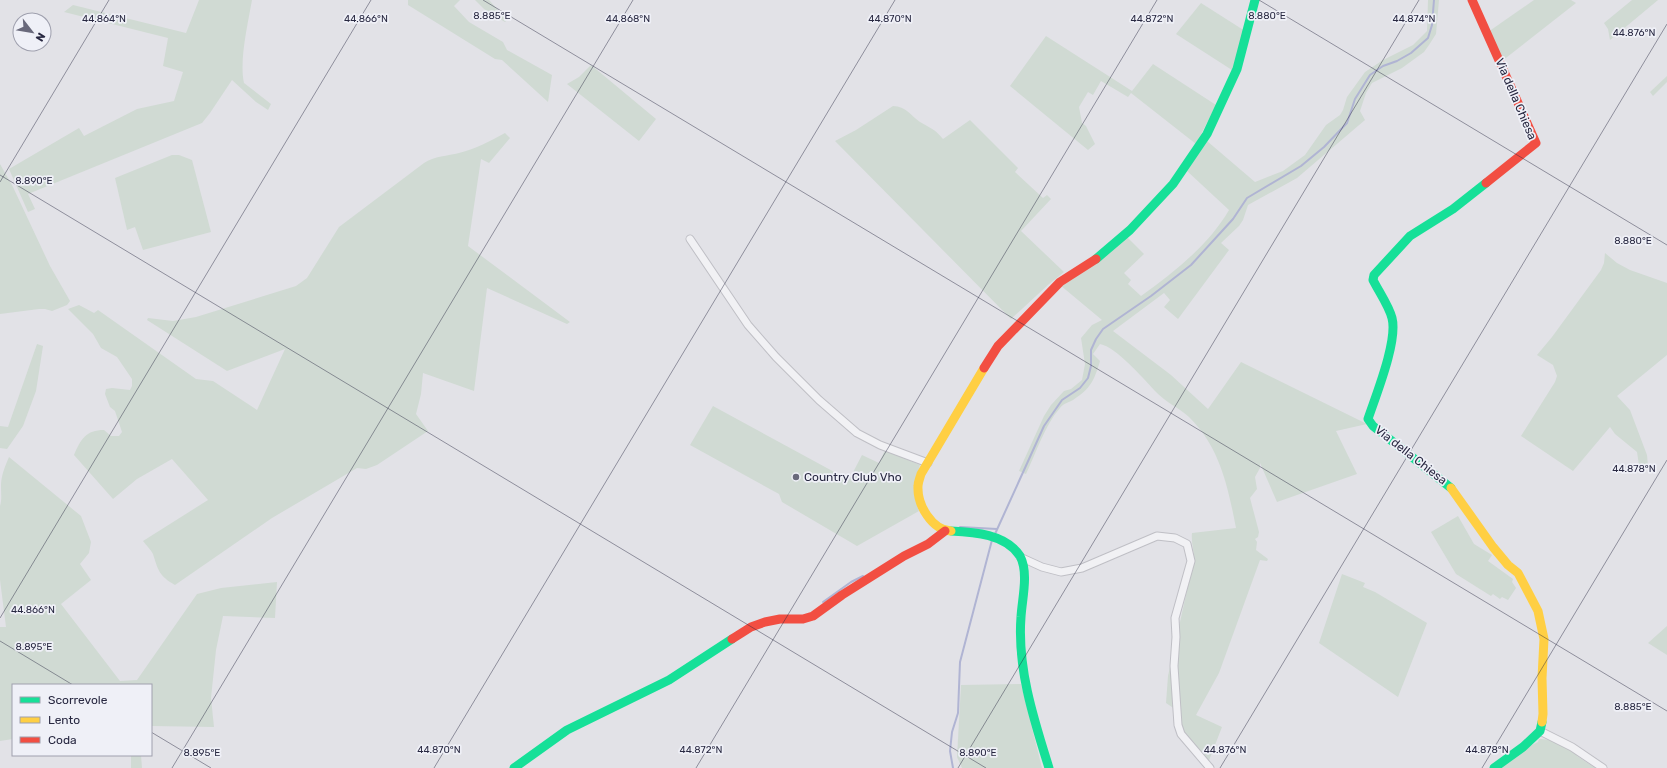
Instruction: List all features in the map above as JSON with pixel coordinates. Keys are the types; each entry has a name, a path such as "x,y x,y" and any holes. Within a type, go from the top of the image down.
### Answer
{"street":[{"path":"945,532 931,521 924,510 919,497 918,486 921,474 951,422 998,346 1060,282 1097,258 1121,238 1173,184 1207,134 1237,69 1255,0"},
{"name":"Via della Chiesa","path":"1472,0 1536,143 1453,209 1410,236 1372,277 1374,284 1392,317 1394,331 1383,374 1368,419 1373,426 1450,486 1493,547 1518,573 1530,591 1538,611 1544,639 1542,678 1543,714 1540,731"},
{"path":"690,239 748,325 776,357 819,400 857,433 880,445 928,463"},
{"path":"514,768 567,730 669,680 751,627 780,619 803,619 813,616 842,595 904,556 928,544 945,532 971,532 994,537 1010,545 1020,557 1042,567 1062,572 1082,568 1157,536 1175,538 1187,544 1191,561 1175,618 1176,637 1174,666 1178,724 1181,734 1210,768"},
{"path":"1020,557 1024,573 1019,637 1021,656 1037,728 1049,768"},
{"path":"1494,768 1523,747 1540,731 1572,747 1603,768"}],"shaded area":[{"path":"199,0 252,0 243,53 244,83 271,104 268,110 256,102 232,80 202,123 28,194 35,209 28,212 9,169 79,128 84,136 137,109 174,101 183,72 163,66 168,38 64,12 73,5 186,33"},
{"path":"408,0 460,0 454,6 469,22 503,42 507,50 552,75 548,102 502,60 495,59 408,5"},
{"path":"475,0 489,0 507,20 505,22 484,9"},
{"path":"1428,0 1439,0 1436,34 1424,52 1402,68 1372,83 1366,93 1360,111 1365,120 1297,178 1248,205 1243,220 1239,226 1221,243 1229,250 1178,319 1164,307 1170,300 1164,293 1113,331 1171,375 1208,409 1241,362 1367,424 1336,431 1357,474 1277,502 1260,463 1260,468 1255,477 1257,489 1250,498 1259,532 1258,537 1255,539 1257,542 1256,550 1268,559 1267,561 1260,560 1219,673 1196,715 1222,727 1208,763 1189,743 1180,725 1175,709 1166,703 1168,676 1194,559 1192,533 1236,528 1226,483 1215,454 1200,429 1189,417 1159,395 1137,371 1114,351 1100,344 1093,354 1100,361 1091,384 1079,396 1060,408 1045,431 1026,474 1019,471 1044,416 1051,405 1064,391 1071,389 1082,380 1085,364 1081,338 1092,325 1102,320 1060,285 1127,237 1144,254 1124,273 1131,280 1128,284 1141,296 1166,278 1201,247 1221,223 1229,210 1187,171 1207,141 1255,182 1283,171 1305,155 1326,125 1340,115 1347,97 1365,72 1383,60 1413,45 1427,31"},
{"path":"1534,0 1571,0 1576,3 1502,61 1488,32"},
{"path":"1632,0 1658,0 1610,40 1608,29 1604,23"},
{"path":"1201,3 1245,31 1232,70 1176,34"},
{"path":"1046,36 1132,91 1153,64 1216,105 1196,144 1131,93 1128,97 1101,81 1093,95 1088,92 1079,107 1082,123 1086,126 1095,144 1088,150 1010,86"},
{"path":"591,65 656,119 639,141 567,84 579,77"},
{"path":"1667,76 1667,82 1653,96 1650,92"},
{"path":"893,106 898,106 905,109 920,122 935,131 943,139 970,120 1018,168 1015,172 1043,198 1047,195 1051,199 1021,231 1064,272 1011,319 835,141 856,130"},
{"path":"505,133 510,138 489,163 481,159 468,246 570,322 567,324 487,288 474,391 423,373 421,394 416,414 428,431 377,465 366,469 357,468 272,518 175,585 166,579 160,572 152,552 143,541 208,500 172,459 137,479 113,499 74,455 79,444 88,434 98,430 104,430 111,436 119,436 122,432 115,411 110,407 105,394 106,389 112,388 130,390 132,386 132,379 117,357 101,348 93,334 68,309 79,305 94,313 98,310 196,379 213,381 257,410 285,349 227,371 147,320 148,318 173,321 196,317 296,286 307,278 339,227 424,163 471,149"},
{"path":"172,155 179,155 192,160 211,232 143,250 135,227 127,230 115,178"},
{"path":"0,164 13,187 50,266 70,301 67,305 52,311 39,309 0,314"},
{"path":"1605,253 1617,263 1630,270 1667,283 1667,355 1617,396 1630,410 1647,455 1648,466 1640,472 1637,452 1615,434 1610,427 1573,471 1521,436 1555,382 1557,376 1553,365 1537,355 1601,270 1604,263"},
{"path":"37,344 43,346 36,391 23,426 7,449 0,448 0,426 8,427"},
{"name":"Country Club Vho","path":"713,406 849,480 862,455 879,463 885,450 920,465 915,488 915,498 919,511 857,546 782,502 779,494 690,445"},
{"path":"9,457 81,516 91,542 89,553 80,564 91,580 61,604 120,681 137,680 197,594 221,588 277,582 275,618 223,616 216,650 211,698 214,727 152,726 152,684 12,684 12,739 0,741 0,627 6,627 0,580 0,506 1,486"},
{"path":"1458,516 1474,544 1492,555 1488,561 1513,579 1512,582 1516,588 1508,600 1502,597 1500,599 1493,594 1491,596 1456,574 1431,532"},
{"path":"1342,574 1365,583 1363,587 1375,592 1427,623 1398,697 1319,643"},
{"path":"1667,626 1667,655 1648,643"},
{"path":"1021,684 1042,768 962,768 957,757 961,685"},
{"path":"1539,739 1549,740 1559,744 1578,755 1577,756 1595,768 1498,768 1538,742"},
{"path":"131,756 141,756 142,768 131,768"}],"waterway":[{"path":"995,534 1044,426 1062,400 1080,388 1088,378 1091,366 1091,350 1103,329 1151,296 1191,265 1233,219 1247,198 1301,166 1324,147 1347,123 1355,99 1370,75 1383,66 1397,61 1411,53 1428,38 1432,25 1434,0"},
{"path":"960,527 997,529"},
{"path":"953,768 950,751 952,732 958,713 960,662 992,540"},
{"path":"823,602 851,582 863,576"}],"traffic: fast":[{"path":"1096,259 1130,230 1173,184 1207,134 1237,69 1255,0"},
{"path":"1451,488 1373,426 1368,419 1381,383 1389,354 1393,328 1389,309 1373,280 1374,275 1410,236 1453,209 1486,183"},
{"path":"951,531 970,532 998,539 1007,543 1014,549 1020,556 1023,563 1025,578 1020,636 1024,675 1032,713 1049,768"},
{"path":"514,768 567,730 669,680 732,639"},
{"path":"1494,768 1523,747 1540,731 1542,722"}],"traffic: slow":[{"path":"951,531 944,530 927,515 920,501 918,483 921,474 984,368"},
{"path":"1451,488 1493,547 1508,565 1518,573 1538,611 1544,639 1542,722"}],"traffic: jam":[{"path":"1472,0 1536,143 1486,183"},
{"path":"984,368 998,346 1060,282 1096,259"},
{"path":"732,639 751,627 765,622 780,619 803,619 813,616 842,595 904,556 928,544 945,531"}],"place":[{"name":"Country Club Vho","path":"796,477"}]}
